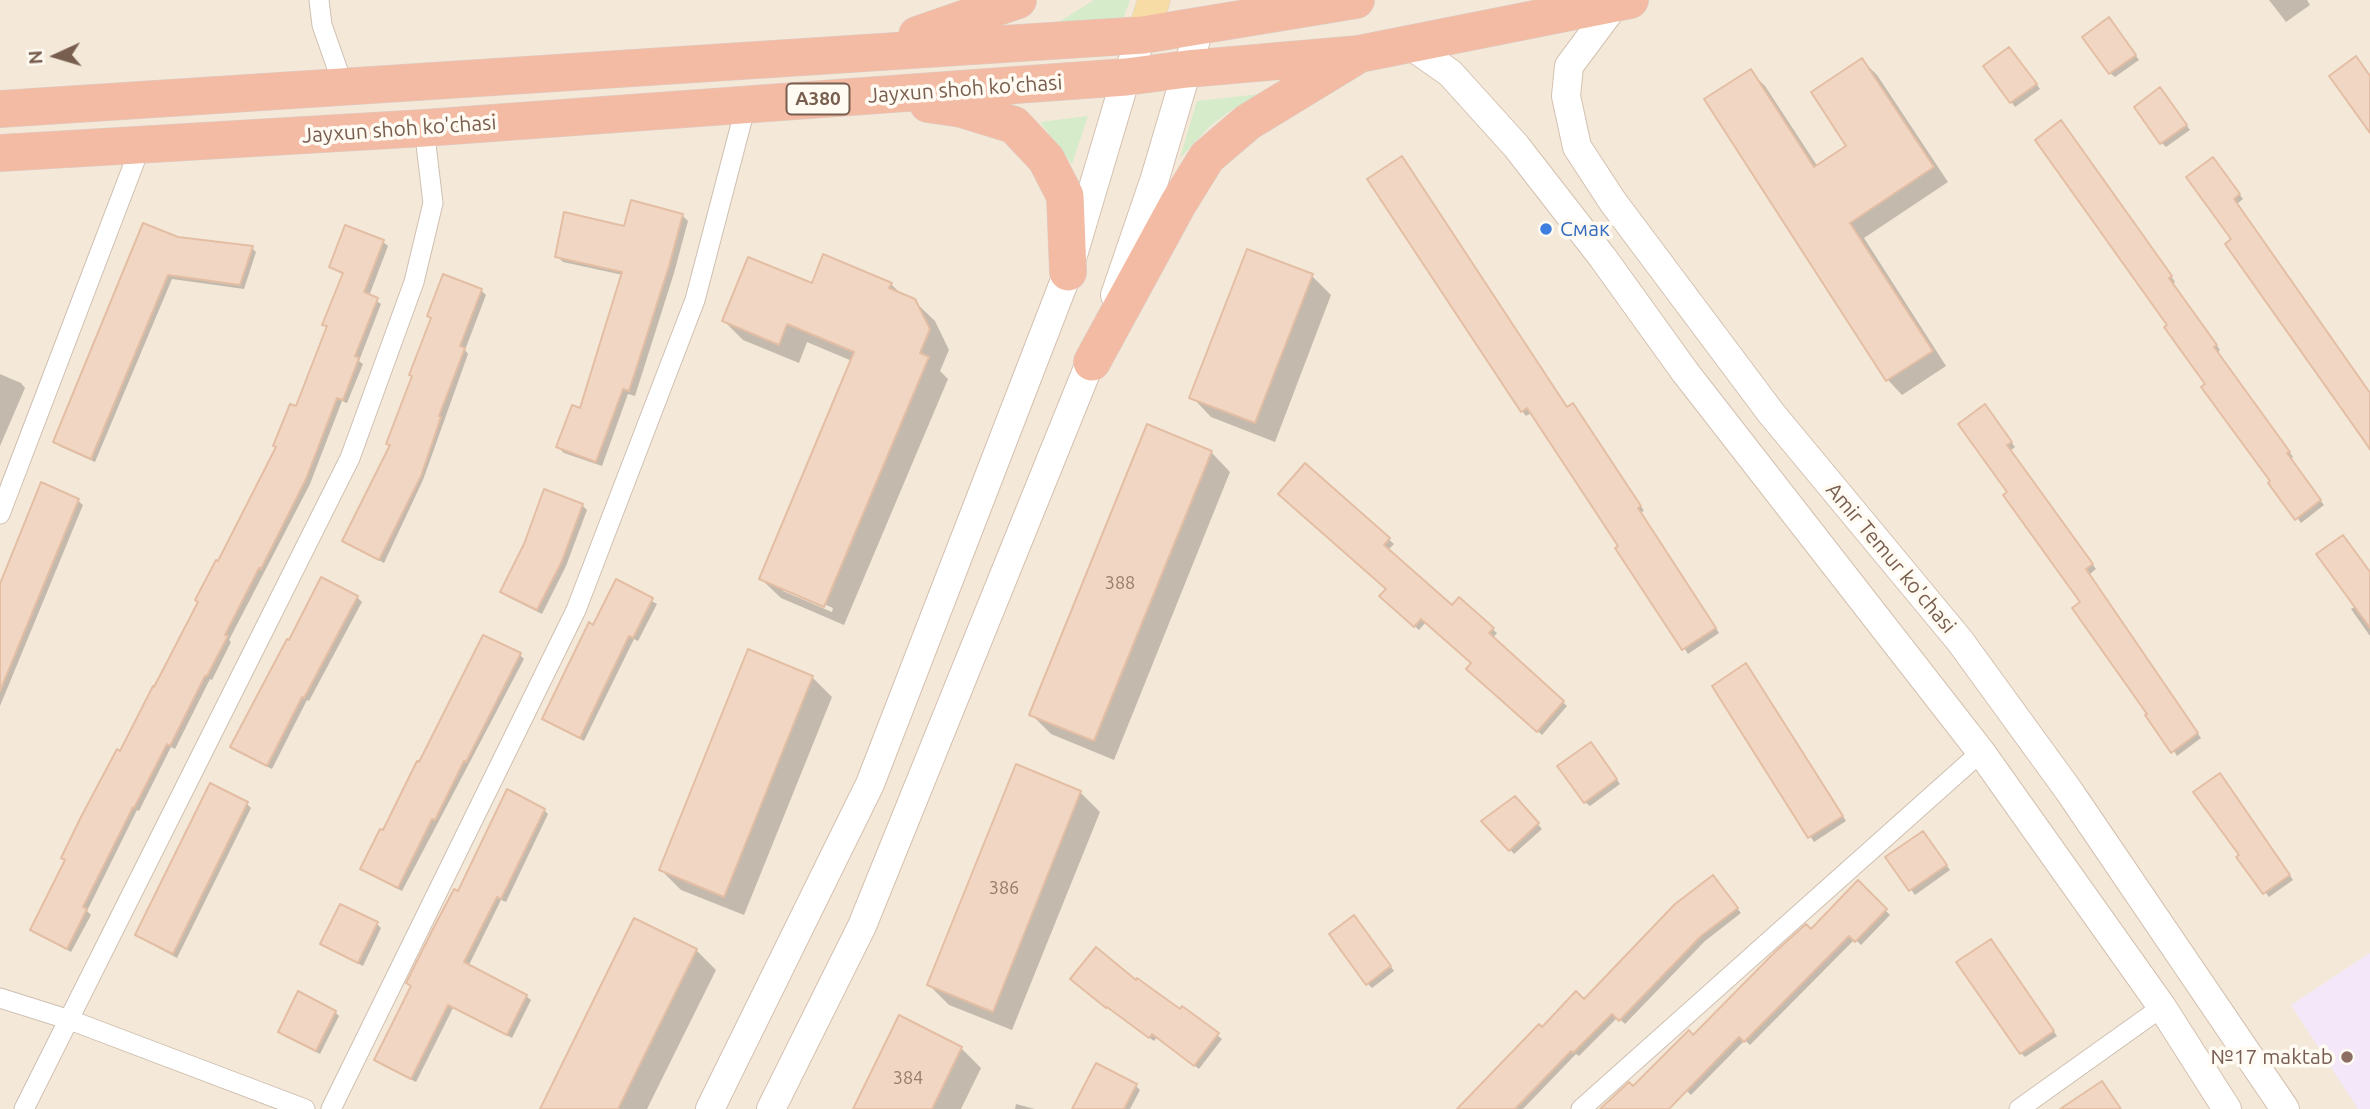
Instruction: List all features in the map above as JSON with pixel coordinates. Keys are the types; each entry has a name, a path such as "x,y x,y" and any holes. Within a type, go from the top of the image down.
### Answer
{"highway":[{"path":"872,51 1018,0"},
{"name":"Jayxun shoh ko'chasi","path":"0,109 1143,35 1204,13 1356,0"},
{"name":"Jayxun shoh ko'chasi","path":"0,153 424,128 1126,77 1359,54 1623,2"},
{"path":"1092,362 1178,204 1207,157 1248,122 1359,54"},
{"path":"872,95 962,108 1014,125 1045,159 1065,196 1068,272"}],"main road":[{"path":"710,1109 870,784 1068,272 1126,77 1154,0"},
{"name":"Amir Temur ko'chasi","path":"1623,2 1569,66 1566,96 1577,146 1613,202 1771,413 1961,641 2070,790 2285,1109"},
{"path":"771,1109 862,926 1092,362 1155,178 1204,13"},
{"path":"1410,45 1450,73 1516,146 1603,258 1685,372 1981,752 2162,1007 2227,1109"}],"street":[{"path":"319,0 322,25 343,85"},
{"path":"331,1109 576,610 695,300 746,104"},
{"path":"24,1109 350,458 414,282 433,202 424,128"},
{"path":"0,514 141,145"},
{"path":"1581,1109 1981,752"},
{"path":"0,998 70,1020 305,1109"},
{"path":"2019,1109 2162,1007"}],"shaded area":[{"path":"0,0 2370,0 2370,1109 0,1109"},
{"name":"№17 maktab","path":"2370,953 2370,1109 2358,1109 2291,1005"}],"green space":[{"path":"1094,0 1130,0 1123,19 1059,22"},
{"path":"1260,94 1211,125 1180,158 1197,101"},
{"path":"1088,116 1072,164 1040,122"}],"building":[{"path":"2109,17 2136,55 2109,74 2082,37"},
{"path":"2009,47 2037,84 2010,103 1983,66"},
{"path":"2356,56 2370,76 2370,133 2329,76"},
{"path":"1862,58 1934,167 1850,223 1933,351 1886,381 1704,99 1751,69 1814,167 1846,146 1811,92"},
{"path":"2160,87 2187,125 2160,144 2134,107"},
{"path":"2061,120 2172,276 2169,278 2217,345 2214,347 2290,452 2287,453 2321,500 2295,520 2201,387 2205,384 2164,327 2167,325 2035,140"},
{"path":"1402,156 1567,407 1573,403 1641,506 1638,508 1716,628 1682,650 1615,548 1618,546 1527,408 1521,412 1367,179"},
{"path":"2213,157 2240,194 2234,199 2370,393 2370,449 2225,244 2231,239 2186,177"},
{"path":"631,200 683,214 629,391 623,389 596,462 556,447 572,405 580,408 622,272 555,257 564,212 624,226"},
{"path":"143,223 178,237 253,246 240,285 168,275 91,459 53,442"},
{"path":"345,225 384,240 364,292 378,298 355,356 359,358 343,400 337,398 306,479 225,635 228,636 207,676 170,746 167,744 133,807 83,907 87,909 67,949 30,930 65,860 61,858 81,817 154,687 198,602 195,600 276,447 273,446 290,404 296,406 327,326 322,325 343,273 329,267"},
{"path":"1247,249 1313,274 1255,423 1189,398"},
{"path":"823,254 892,283 889,288 915,299 930,329 920,353 929,357 824,607 759,579 854,352 787,324 779,345 722,321 748,257 812,283"},
{"path":"443,274 482,289 460,346 465,348 439,416 441,417 421,476 379,560 342,541 390,445 386,444 412,376 409,375 431,318 427,316"},
{"path":"1985,404 2012,442 2007,445 2093,564 2086,569 2198,733 2171,753 2145,715 2147,714 2072,608 2080,602 2003,495 2007,492 1958,424"},
{"path":"1147,424 1212,451 1094,741 1029,715"},
{"path":"1305,463 1390,538 1384,545 1452,605 1459,597 1494,628 1489,633 1564,701 1537,732 1466,669 1471,663 1421,619 1414,627 1379,596 1386,589 1278,494"},
{"path":"41,482 79,499 0,691 0,584"},
{"path":"544,489 583,504 562,561 537,610 500,592 524,544"},
{"path":"2343,535 2370,572 2370,628 2316,554"},
{"path":"321,577 358,596 267,766 230,747"},
{"path":"616,579 653,598 633,638 629,636 580,738 542,719 589,622 593,625"},
{"path":"483,635 521,653 398,888 360,869 380,829 383,830 417,761 419,762"},
{"path":"748,649 813,676 724,897 659,870"},
{"path":"1746,663 1843,816 1808,838 1712,686"},
{"path":"1591,742 1617,779 1584,803 1557,766"},
{"path":"1016,764 1081,791 993,1012 927,985"},
{"path":"2220,773 2290,875 2263,894 2236,857 2239,855 2193,792"},
{"path":"210,783 248,802 173,954 135,935"},
{"path":"507,789 545,809 501,899 497,897 464,962 527,995 507,1035 448,1005 411,1079 374,1060 411,986 406,983 454,889 458,891"},
{"path":"1515,796 1539,823 1509,851 1481,821"},
{"path":"1923,831 1947,865 1909,891 1885,857"},
{"path":"1713,875 1738,908 1701,936 1619,1021 1612,1014 1573,1053 1571,1051 1515,1109 1457,1109 1539,1024 1542,1027 1576,991 1584,999 1675,904"},
{"path":"1858,880 1887,909 1855,942 1849,936 1744,1042 1739,1037 1669,1109 1600,1109 1629,1082 1633,1086 1689,1030 1693,1035 1776,951 1806,924 1811,929"},
{"path":"340,904 378,922 358,963 320,944"},
{"path":"1354,915 1391,966 1366,985 1329,934"},
{"path":"634,918 697,949 618,1109 540,1109"},
{"path":"1991,939 2054,1031 2020,1054 1956,962"},
{"path":"1096,947 1136,980 1137,978 1180,1009 1182,1006 1219,1033 1194,1066 1152,1034 1149,1038 1106,1008 1070,979"},
{"path":"298,991 336,1011 316,1051 278,1032"},
{"path":"899,1015 962,1047 932,1109 853,1109"},
{"path":"1096,1063 1137,1084 1124,1109 1072,1109"},
{"path":"2102,1081 2121,1109 2060,1109"}],"place":[{"name":"Смак","path":"1546,229"},
{"name":"№17 maktab","path":"2347,1057"}]}
